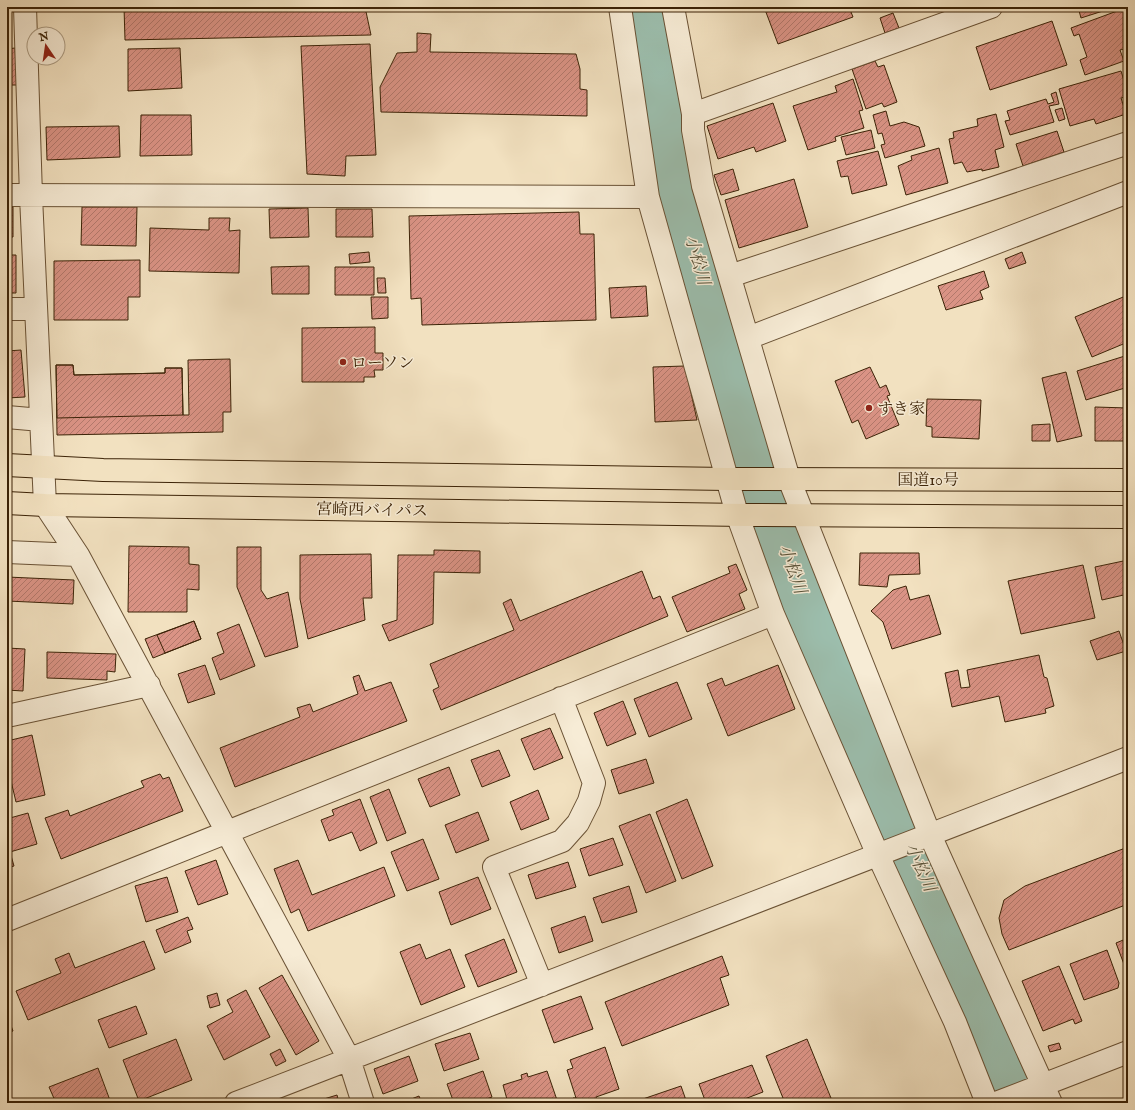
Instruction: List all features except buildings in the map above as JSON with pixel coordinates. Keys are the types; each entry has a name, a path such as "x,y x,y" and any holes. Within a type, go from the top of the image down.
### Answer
{"highway":[{"path":"7,466 43,468 731,479"},
{"name":"国道10号","path":"731,479 1128,480"},
{"name":"宮崎西バイパス","path":"7,503 45,505 740,515"},
{"path":"740,515 1128,517"}],"street":[{"path":"25,7 31,196 45,505 78,555 349,1059 364,1103"},
{"path":"620,7 648,197 731,479 740,515 773,614 878,855 955,1022 987,1103"},
{"path":"673,7 693,114 693,130 703,186 748,338 784,479 930,835 1047,1094"},
{"path":"693,114 991,7"},
{"path":"730,276 1128,143"},
{"path":"748,338 1128,192"},
{"path":"7,195 648,197"},
{"path":"7,309 36,309"},
{"path":"7,418 41,420"},
{"path":"7,552 78,555"},
{"path":"7,920 773,614"},
{"path":"7,716 149,685"},
{"path":"542,985 494,868 562,841 578,823 590,802 594,783 561,698"},
{"path":"236,1103 1128,758"},
{"path":"996,1103 1047,1094 1128,1052"}],"waterway":[{"name":"小松川","path":"650,7 661,110 673,169 737,402 792,572 1024,1103"}],"place":[{"name":"ローソン","path":"343,362"},
{"name":"すき家","path":"869,408"}]}
